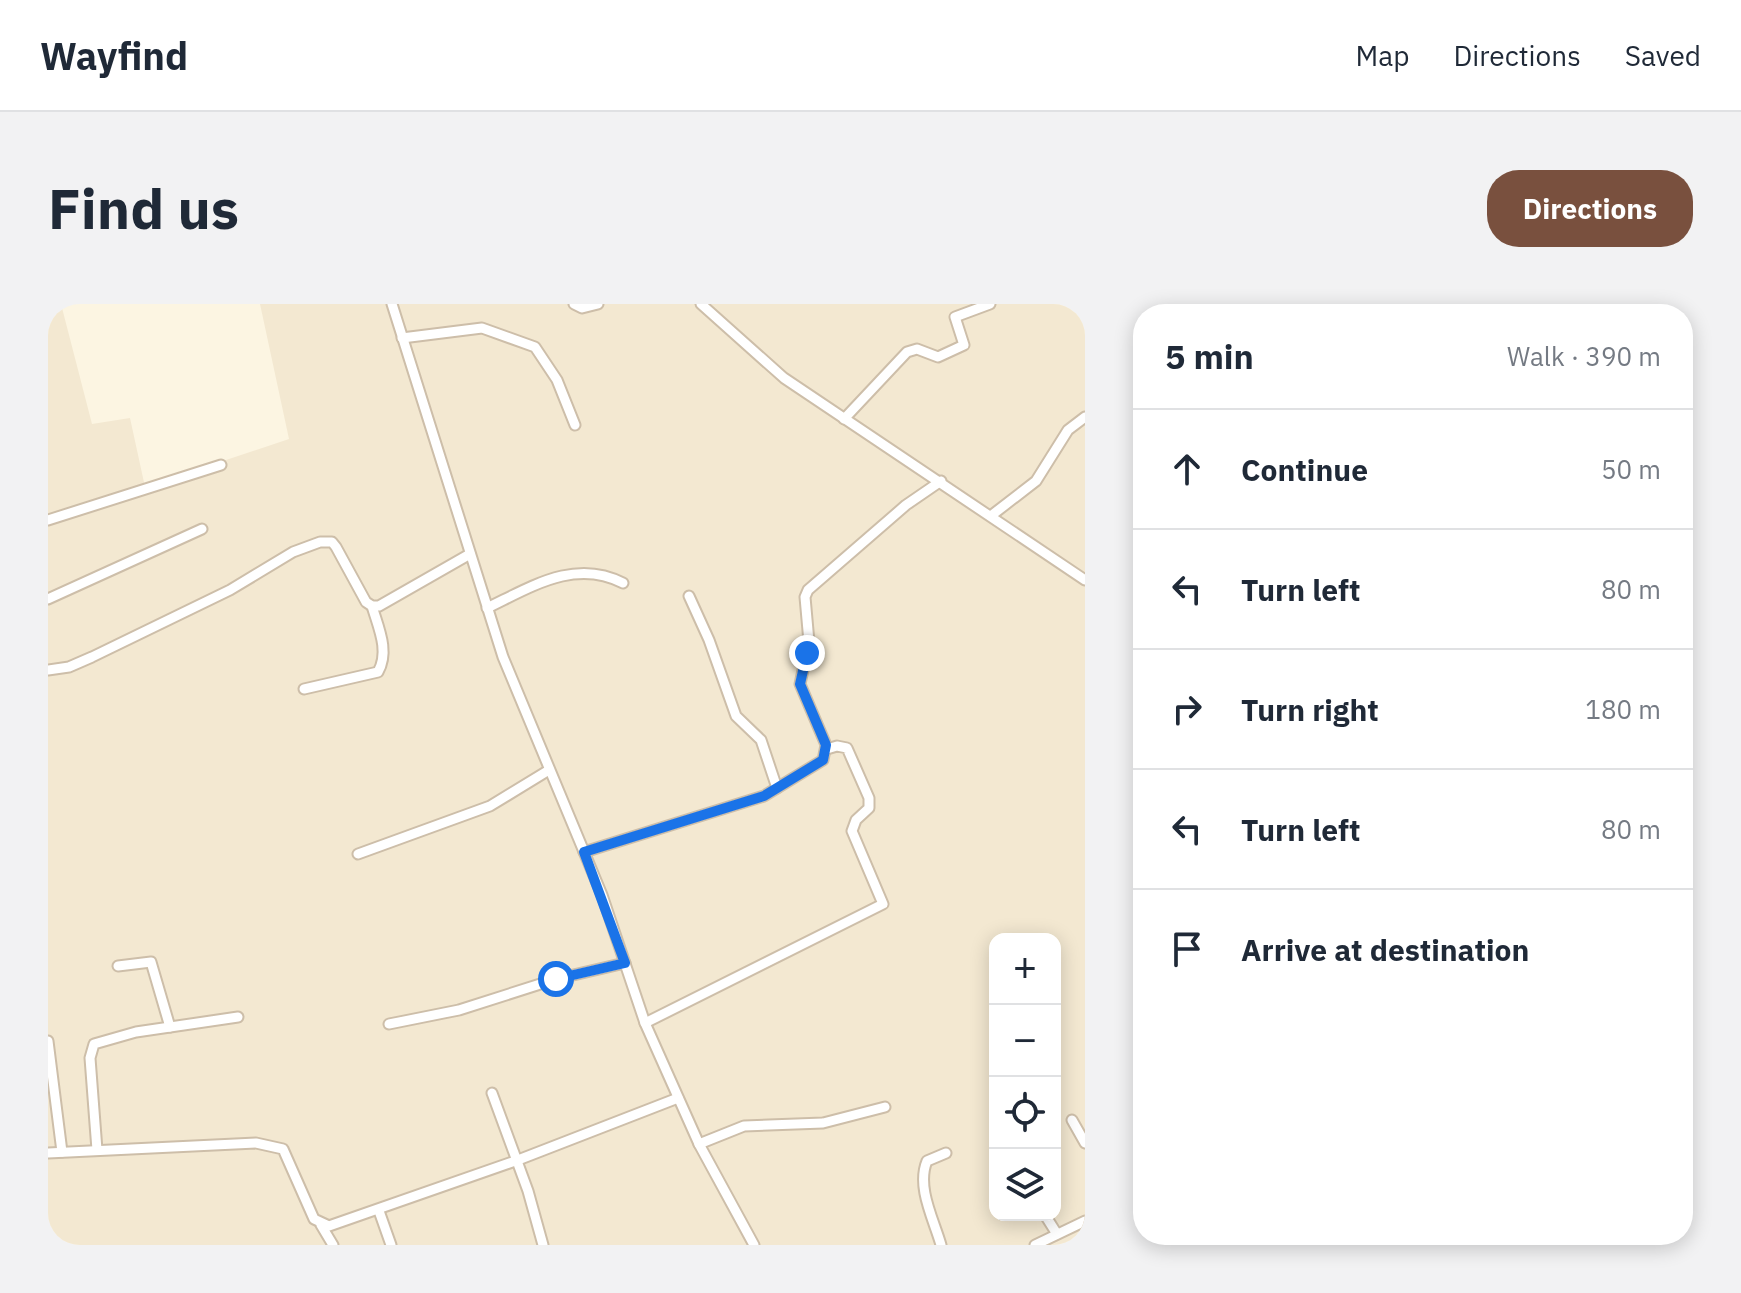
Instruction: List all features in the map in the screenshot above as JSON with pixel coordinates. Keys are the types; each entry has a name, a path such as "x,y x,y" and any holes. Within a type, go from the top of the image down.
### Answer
{"street":[{"path":"392,304 487,608 584,852 645,1023 699,1144 754,1245"},
{"path":"574,304 582,308 598,304"},
{"path":"701,304 784,378 1085,580"},
{"path":"844,419 907,352 917,349 938,357 964,345 955,317 990,304"},
{"path":"402,338 482,328 535,347 557,380 575,425"},
{"path":"992,515 1036,481 1068,430 1085,417"},
{"path":"48,520 221,465"},
{"path":"827,749 800,684 809,642 805,597 808,590 906,505 941,481"},
{"path":"48,599 202,529"},
{"path":"48,670 69,667 92,657 230,590 293,552 320,542 332,542 366,602 372,606 379,606 470,554"},
{"path":"487,608 566,573 600,573 623,583"},
{"path":"689,596 713,649 736,716 761,740 777,788"},
{"path":"304,689 378,672 382,663 382,638 372,606"},
{"path":"584,852 671,827 777,788 817,765 827,749 837,746 847,748 869,798 869,808 856,820 852,831 883,904 645,1023"},
{"path":"358,854 490,806 549,770"},
{"path":"118,966 151,962 170,1027"},
{"path":"389,1024 459,1010 556,979 625,963"},
{"path":"97,1150 91,1047 130,1033 238,1017"},
{"path":"48,1041 62,1152"},
{"path":"492,1093 518,1160 543,1245"},
{"path":"321,1225 340,1226 678,1098"},
{"path":"699,1144 744,1126 823,1123 885,1107"},
{"path":"1072,1120 1085,1143"},
{"path":"48,1153 256,1143 277,1145 289,1157 314,1219 333,1245"},
{"path":"941,1245 923,1175 927,1161 946,1153"},
{"path":"379,1211 391,1245"},
{"path":"1049,1221 1057,1234"},
{"path":"1035,1245 1085,1221"}],"shaded area":[{"path":"48,304 61,304 92,424 130,418 145,487 289,439 260,304 1085,304 1085,1245 48,1245"}],"route":[{"path":"556,979 608,970 625,963 613,923 584,852 764,796 823,760 826,745 800,684 807,653"}]}
